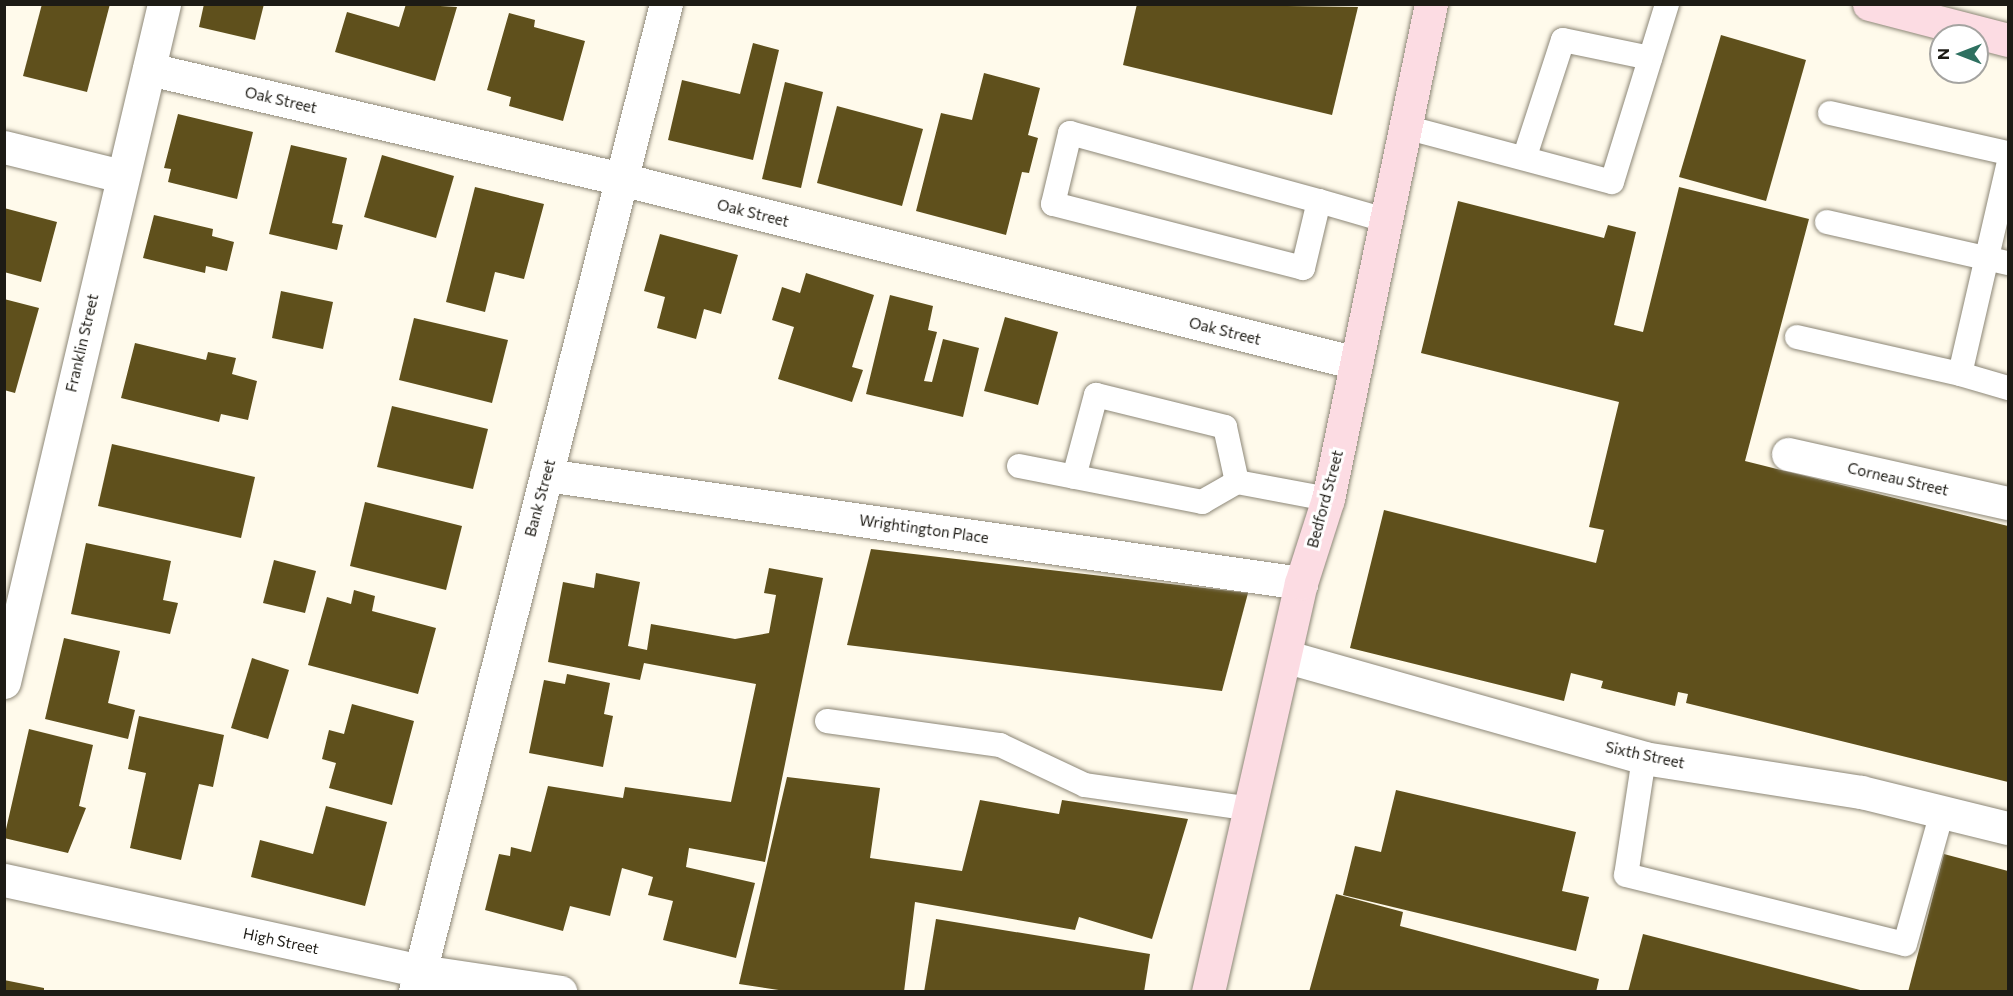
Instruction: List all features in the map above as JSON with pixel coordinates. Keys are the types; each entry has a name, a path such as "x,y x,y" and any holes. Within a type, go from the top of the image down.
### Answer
{"main road":[{"name":"Bedford Street","path":"1208,992 1288,657 1301,583 1328,499 1431,4"},
{"path":"1869,4 2008,40"}],"street":[{"name":"Franklin Street","path":"4,682 121,176 164,4"},
{"name":"Bank Street","path":"418,981 546,475 625,180 666,4"},
{"name":"Oak Street","path":"149,69 625,180 1356,363"},
{"path":"4,147 121,176"},
{"name":"Corneau Street","path":"1788,454 2008,503"},
{"name":"Wrightington Place","path":"546,475 1301,583"},
{"name":"Sixth Street","path":"1288,657 1644,758 1861,792 2008,828"},
{"name":"High Street","path":"4,880 418,981 560,992"}],"lane":[{"path":"1405,127 1525,156 1612,182 1667,4"},
{"path":"1525,156 1563,40 1650,58"},
{"path":"1830,113 2008,153"},
{"path":"1319,201 1303,268 1053,204 1070,133 1319,201 1386,220"},
{"path":"1960,374 1998,261 2008,166"},
{"path":"1827,222 1998,261"},
{"path":"1797,337 1960,374 2008,388"},
{"path":"1074,477 1096,395 1225,427 1237,482"},
{"path":"1019,466 1202,502 1237,482 1328,499"},
{"path":"827,721 1000,745 1085,785 1251,809"},
{"path":"1644,758 1626,875 1905,944 1942,812"}],"building":[{"path":"42,4 110,4 87,92 23,76"},
{"path":"204,4 264,4 255,40 199,27"},
{"path":"406,4 457,7 435,81 335,52 347,12 399,27"},
{"path":"1137,4 1358,7 1332,115 1123,65"},
{"path":"509,13 535,20 534,27 585,41 563,121 509,106 511,97 487,90"},
{"path":"1721,35 1806,60 1766,201 1679,177"},
{"path":"753,43 779,50 753,160 668,140 682,80 740,94"},
{"path":"984,73 1040,88 1028,135 1038,138 1029,173 1022,172 1006,235 916,211 941,113 972,120"},
{"path":"785,82 823,92 801,188 762,179"},
{"path":"837,106 923,129 902,206 817,183"},
{"path":"178,114 253,132 237,199 168,182 171,169 164,168"},
{"path":"291,145 347,158 332,223 343,225 337,250 269,234"},
{"path":"382,155 454,176 436,238 364,217"},
{"path":"475,187 544,204 524,279 495,272 485,312 446,302"},
{"path":"1679,187 1809,219 1745,461 2008,526 2008,782 1686,703 1688,694 1678,692 1675,706 1601,688 1603,681 1571,673 1564,701 1350,648 1384,510 1596,563 1604,530 1589,527 1619,402 1421,353 1458,201 1604,238 1608,225 1636,232 1614,325 1643,332"},
{"path":"4,208 57,222 41,282 4,272"},
{"path":"154,215 213,229 212,236 234,242 227,271 206,266 205,273 143,258"},
{"path":"660,234 738,255 721,314 704,309 696,339 657,328 665,297 644,291"},
{"path":"806,273 874,295 852,367 863,370 852,402 778,379 794,327 772,320 782,287 800,293"},
{"path":"281,291 333,302 323,349 272,338"},
{"path":"890,295 933,306 928,330 937,332 924,381 932,382 943,339 979,348 963,417 866,394"},
{"path":"4,299 39,308 15,393 4,390"},
{"path":"1005,317 1058,332 1038,405 984,391"},
{"path":"414,318 508,340 492,403 399,380"},
{"path":"135,343 206,360 208,352 236,358 232,374 257,381 248,420 221,414 219,422 121,398"},
{"path":"392,406 488,429 473,489 377,467"},
{"path":"112,444 255,477 241,538 98,506"},
{"path":"365,502 462,526 446,590 350,566"},
{"path":"86,543 171,561 163,600 178,603 170,634 71,614"},
{"path":"871,549 1248,593 1222,691 847,645"},
{"path":"274,560 316,571 305,613 263,603"},
{"path":"769,568 823,578 765,862 689,848 686,867 755,883 736,958 663,940 673,901 648,895 653,877 622,868 610,916 570,906 563,931 485,910 499,854 510,856 511,847 531,852 548,786 623,798 625,787 731,802 756,684 644,663 640,680 548,662 563,582 594,588 596,573 640,582 628,646 647,650 651,624 735,639 769,633 776,595 764,593"},
{"path":"354,590 375,596 372,611 436,628 418,694 308,665 327,597 351,604"},
{"path":"64,638 120,651 108,703 135,710 128,739 45,719"},
{"path":"252,658 289,670 268,739 231,728"},
{"path":"567,674 610,683 604,714 613,716 603,767 529,753 544,680 565,684"},
{"path":"352,704 414,721 392,805 329,788 336,763 322,759 329,730 344,734"},
{"path":"139,716 224,735 213,787 199,784 181,860 130,848 146,773 128,769"},
{"path":"29,729 93,745 79,806 86,808 68,853 4,838"},
{"path":"787,777 880,788 870,858 962,871 980,800 1059,814 1062,800 1188,819 1152,939 1079,917 1075,930 915,902 904,992 792,992 739,984"},
{"path":"1396,790 1576,832 1562,891 1589,897 1576,951 1343,895 1355,846 1381,852"},
{"path":"326,806 387,822 365,906 251,877 260,840 313,854"},
{"path":"1944,854 2008,871 2008,992 1908,992"},
{"path":"1336,894 1403,912 1400,926 1599,979 1596,992 1309,992"},
{"path":"936,919 1150,954 1144,992 924,992"},
{"path":"1643,934 1864,991 1864,992 1628,992"},
{"path":"4,980 44,988 44,992 4,992"}]}
